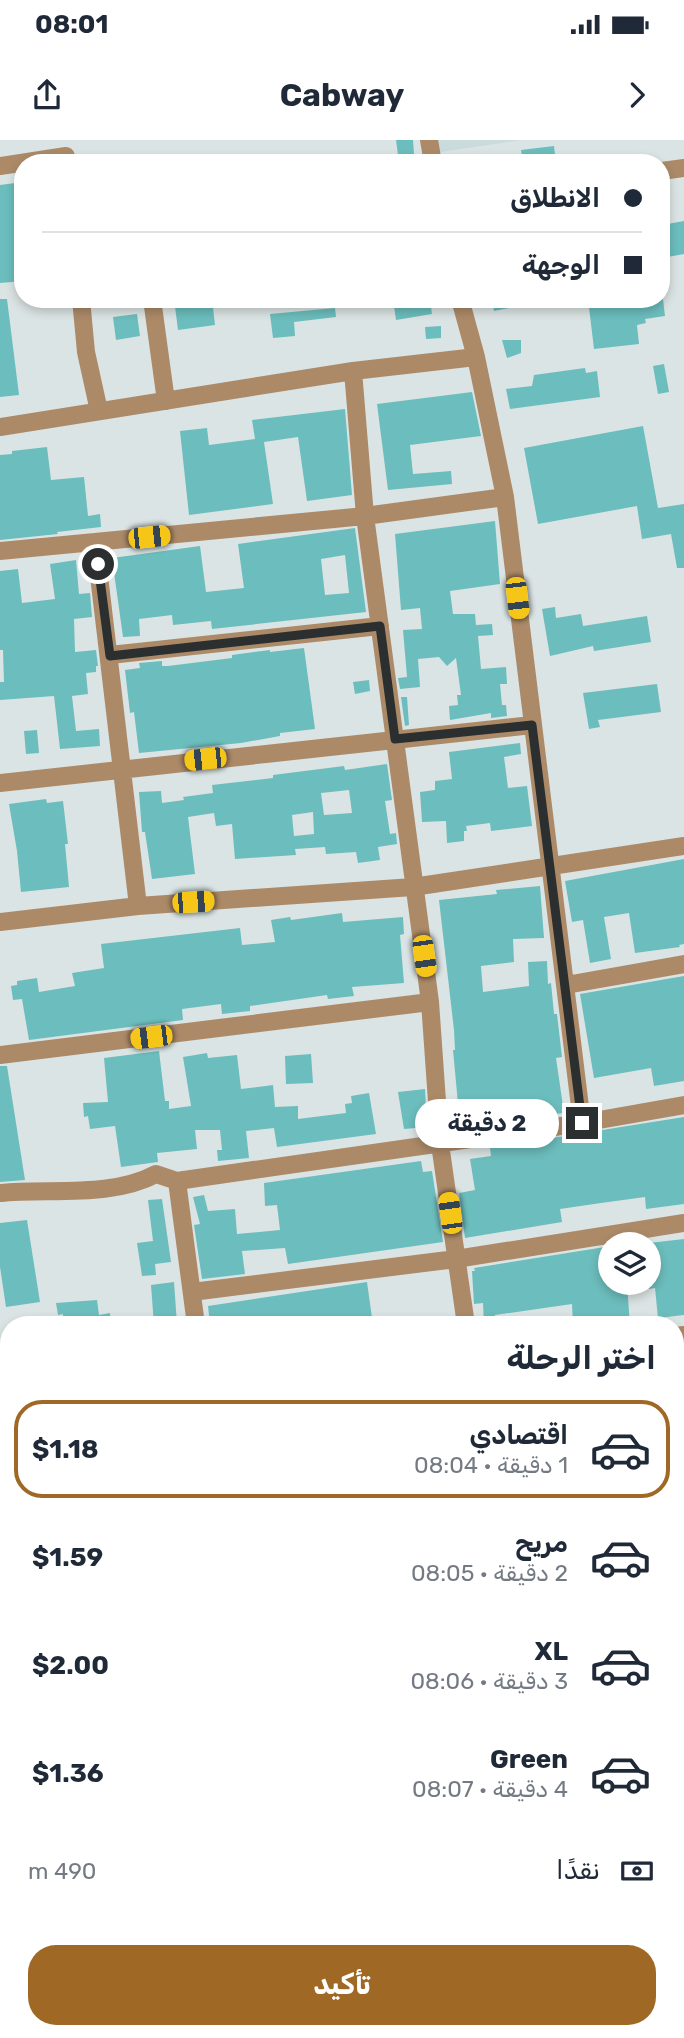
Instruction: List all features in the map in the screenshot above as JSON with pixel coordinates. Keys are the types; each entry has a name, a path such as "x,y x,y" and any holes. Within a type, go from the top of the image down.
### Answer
{"street":[{"path":"82,308 86,352 99,411"},
{"path":"153,308 166,401"},
{"path":"462,308 476,357 505,497 582,1123"},
{"path":"0,427 353,371 476,357"},
{"path":"353,371 365,516 430,1002 440,1144 465,1316"},
{"path":"0,551 365,516 505,497"},
{"path":"95,542 138,906"},
{"path":"110,656 380,626"},
{"path":"0,783 532,725"},
{"path":"0,922 138,906 413,887 684,846"},
{"path":"566,985 684,964"},
{"path":"0,1055 430,1002"},
{"path":"0,1193 116,1189 142,1182 156,1174 177,1181 582,1123 684,1105"},
{"path":"177,1181 195,1316"},
{"path":"192,1292 456,1259 684,1223"}],"shaded area":[{"path":"438,140 521,140 440,152"}],"building":[{"path":"396,140 413,140 414,154 398,154"},
{"path":"554,146 555,154 522,154 521,150"},
{"path":"14,183 14,282 0,283 0,185"},
{"path":"684,221 684,254 670,257 670,224"},
{"path":"0,299 7,299 19,395 0,397"},
{"path":"175,308 213,308 215,325 178,330"},
{"path":"335,308 336,317 294,322 295,336 273,338 270,314"},
{"path":"394,308 431,308 432,314 396,320"},
{"path":"589,308 664,308 665,316 645,319 646,323 637,325 639,344 594,349"},
{"path":"137,314 140,336 116,340 113,317"},
{"path":"441,326 441,338 426,339 425,327"},
{"path":"502,340 521,340 521,353 507,358"},
{"path":"664,364 669,392 658,394 653,366"},
{"path":"585,368 586,373 597,371 600,397 510,409 506,389 532,386 534,375"},
{"path":"472,392 481,436 410,445 413,474 451,471 452,484 388,490 377,404"},
{"path":"345,409 352,495 307,501 298,437 264,442 273,504 189,515 180,431 207,428 209,445 255,439 252,420"},
{"path":"643,426 658,508 684,504 684,568 677,568 671,534 642,539 637,506 538,524 524,448"},
{"path":"47,447 51,480 84,477 88,516 100,514 101,527 0,540 0,455"},
{"path":"495,521 500,584 450,591 453,614 475,614 476,625 492,624 493,635 478,636 481,669 506,667 507,684 500,684 502,705 506,705 507,716 491,718 491,713 450,720 449,706 458,705 457,695 461,695 456,658 447,666 439,657 418,659 420,687 400,689 398,678 407,677 403,630 422,629 420,608 401,610 395,534"},
{"path":"355,528 366,612 212,629 211,621 173,625 172,615 139,619 140,636 123,637 112,558 200,546 206,592 244,588 238,544","holes":["345,555 349,593 325,595 321,559"]},
{"path":"76,560 79,594 90,593 92,617 74,619 75,652 96,650 98,666 96,672 86,673 88,694 72,696 76,731 99,729 100,746 60,749 54,696 0,700 0,682 4,682 3,650 0,650 0,571 18,569 22,603 55,599 50,564"},
{"path":"555,607 556,618 581,614 583,626 647,616 651,642 594,651 593,646 550,656 542,609"},
{"path":"304,648 315,729 280,733 280,736 241,743 139,753 134,712 130,713 125,670 140,668 139,663 162,661 162,666 168,666 232,658 232,655"},
{"path":"369,680 370,691 355,694 353,682"},
{"path":"657,684 661,712 598,720 600,727 589,729 583,693"},
{"path":"401,697 407,697 409,725 405,726"},
{"path":"37,730 39,753 26,754 24,731"},
{"path":"520,743 521,754 504,757 508,788 527,786 532,826 491,831 490,823 466,826 464,841 447,843 446,821 422,822 420,792 435,790 435,781 452,779 449,752"},
{"path":"387,764 392,800 385,801 390,834 396,833 397,844 378,847 380,860 358,863 356,852 326,854 325,847 295,849 296,855 235,859 232,824 216,826 214,813 188,817 195,874 152,879 145,832 142,832 139,792 161,791 162,803 213,793 212,785 344,766 345,770","holes":["349,790 352,813 324,815 321,793","313,812 314,834 294,836 292,815"]},
{"path":"46,799 47,803 63,801 69,887 21,892 9,804"},
{"path":"684,859 684,944 679,945 680,947 635,953 629,913 604,917 611,959 590,963 583,920 572,922 565,881"},
{"path":"540,886 544,938 513,939 514,962 481,966 483,992 529,986 528,962 547,961 548,984 551,983 554,1014 557,1014 562,1057 556,1058 564,1113 460,1125 453,1050 454,1030 439,900"},
{"path":"342,913 343,922 403,917 404,934 400,935 404,983 352,987 354,996 328,999 327,995 250,1006 250,1011 222,1014 221,1004 182,1009 183,1020 29,1040 22,999 13,1000 11,986 17,985 17,981 37,978 39,992 75,986 72,973 104,968 101,944 240,928 242,945 275,942 271,920"},
{"path":"684,976 684,1081 654,1086 651,1068 594,1078 580,994"},
{"path":"159,1051 165,1101 169,1101 169,1109 191,1106 183,1057 207,1053 208,1058 237,1055 241,1089 273,1085 275,1107 298,1106 298,1119 346,1113 345,1104 352,1103 351,1096 369,1093 376,1134 277,1147 274,1128 246,1131 249,1158 218,1161 217,1150 222,1150 220,1130 195,1130 197,1149 157,1153 158,1162 121,1167 115,1126 90,1129 88,1116 84,1117 83,1103 108,1102 104,1058"},
{"path":"311,1054 313,1083 286,1084 285,1056"},
{"path":"0,1066 7,1066 25,1180 0,1182"},
{"path":"425,1089 427,1127 404,1129 398,1092"},
{"path":"684,1117 684,1204 646,1209 645,1197 560,1209 562,1222 465,1238 459,1193 475,1190 470,1159 491,1156 490,1148"},
{"path":"421,1161 423,1172 432,1171 443,1242 288,1264 285,1248 242,1251 245,1274 202,1279 194,1225 200,1224 193,1197 204,1195 208,1211 235,1209 237,1234 280,1230 277,1205 265,1206 264,1183"},
{"path":"162,1199 171,1262 155,1264 156,1275 142,1276 137,1243 153,1241 148,1200"},
{"path":"27,1220 40,1302 6,1307 0,1267 0,1223"},
{"path":"684,1239 684,1315 658,1316 656,1295 661,1295 661,1242"},
{"path":"598,1248 598,1295 628,1295 629,1316 573,1316 572,1304 484,1316 483,1303 474,1304 472,1271 475,1271 474,1268"},
{"path":"174,1282 176,1316 153,1316 151,1285"},
{"path":"367,1282 372,1316 209,1316 208,1306"},
{"path":"97,1300 99,1315 110,1313 110,1316 58,1315 56,1303"}],"route":[{"path":"98,564 110,656 380,626 395,739 532,725 582,1123"}]}
